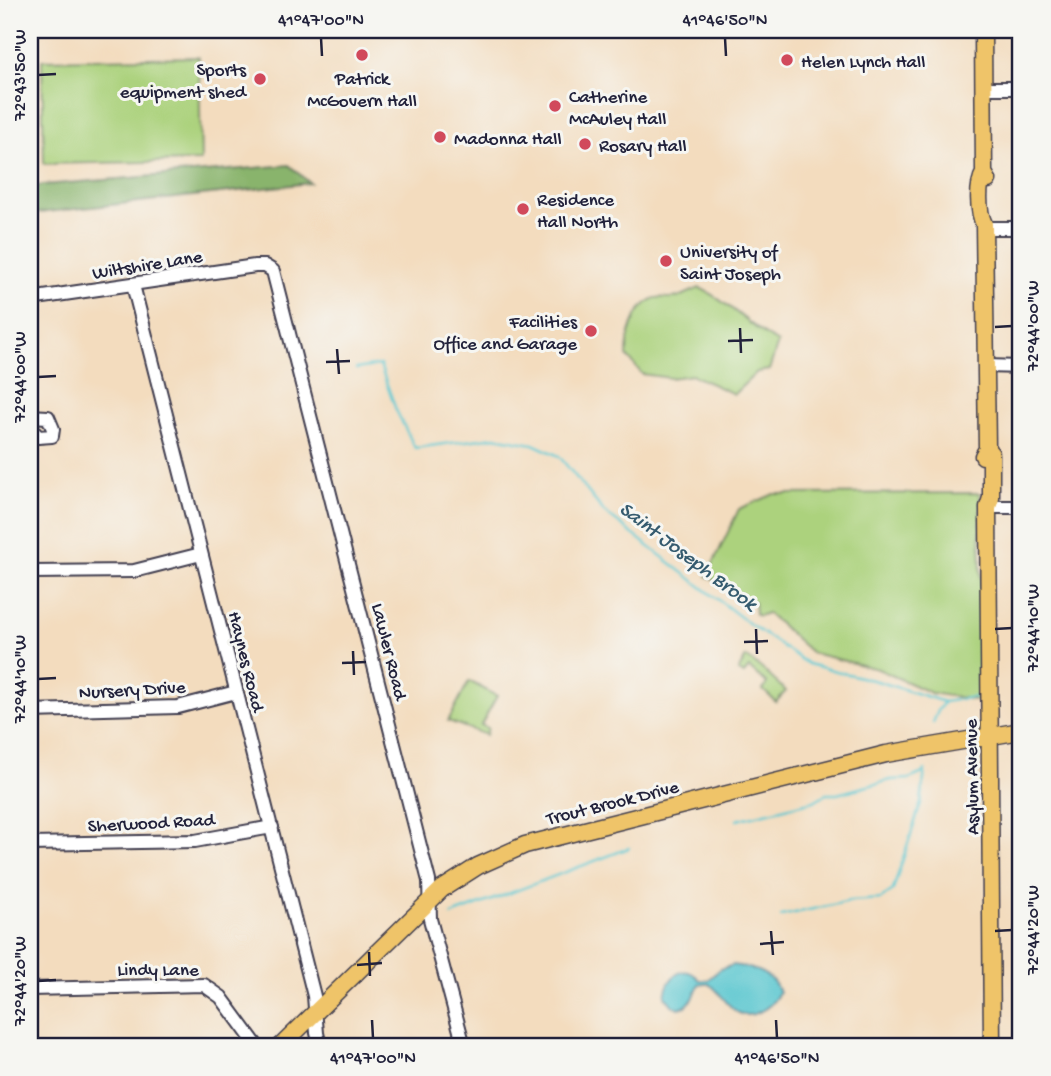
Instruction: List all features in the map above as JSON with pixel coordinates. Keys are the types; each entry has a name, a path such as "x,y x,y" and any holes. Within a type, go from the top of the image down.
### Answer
{"main road":[{"name":"Asylum Avenue","path":"983,30 984,173 980,180 981,217 984,226 986,366 987,449 983,455 984,498 988,507 992,1046"},
{"name":"Trout Brook Drive","path":"281,1046 429,902 470,870 525,845 886,754 1021,731"}],"street":[{"path":"984,88 1021,88"},
{"path":"984,226 1021,228"},
{"name":"Wiltshire Lane","path":"30,299 255,265 270,267"},
{"name":"Lawler Road","path":"270,267 275,275 429,881 430,919 464,1046"},
{"name":"Haynes Road","path":"133,285 314,996 320,1046"},
{"path":"986,366 1021,367"},
{"path":"30,416 48,417 53,429 52,436 38,437 30,427"},
{"path":"988,507 1021,507"},
{"path":"30,572 134,572 201,554"},
{"name":"Nursery Drive","path":"30,711 167,708 195,704 236,692"},
{"name":"Sherwood Road","path":"30,844 195,841 272,827"},
{"name":"Lindy Lane","path":"30,989 204,985 220,997 257,1046"}],"green space":[{"path":"199,57 201,161 44,164 42,60"},
{"path":"289,165 310,183 30,214 30,188 43,185"},
{"path":"700,288 778,343 769,370 757,372 734,394 692,375 670,378 642,374 627,356 632,325 645,305 659,297 676,297"},
{"path":"980,493 982,701 931,693 878,669 812,653 767,613 759,616 755,614 754,602 707,576 739,509 774,494"},
{"path":"746,657 786,691 776,702 763,690 767,683 749,668 744,674 738,671"},
{"path":"469,681 497,696 481,725 488,728 486,735 448,721"}],"water":[{"path":"734,965 755,970 772,980 779,992 768,1006 759,1012 743,1015 731,1007 709,984 699,984 693,999 686,1006 679,1008 673,1006 665,996 669,983 678,974 688,972 700,980 708,980 720,969"}],"waterway":[{"name":"Saint Joseph Brook","path":"356,369 380,365 396,410 415,448 495,437 533,444 559,456 604,512 751,625 808,664 944,702 974,697"},
{"path":"1015,681 1021,677"},
{"path":"933,723 944,702"},
{"path":"781,916 850,901 881,899 893,890 921,803 925,770"},
{"path":"737,820 814,801 826,794 837,794 891,780 909,779 923,773"},
{"path":"452,915 629,848"}],"place":[{"name":"Patrick McGovern Hall","path":"362,55"},
{"name":"Helen Lynch Hall","path":"787,60"},
{"name":"Sports equipment shed","path":"260,79"},
{"name":"Catherine McAuley Hall","path":"555,106"},
{"name":"Madonna Hall","path":"440,137"},
{"name":"Rosary Hall","path":"585,144"},
{"name":"Residence Hall North","path":"523,209"},
{"name":"University of Saint Joseph","path":"666,261"},
{"name":"Facilities Office and Garage","path":"591,331"}]}
